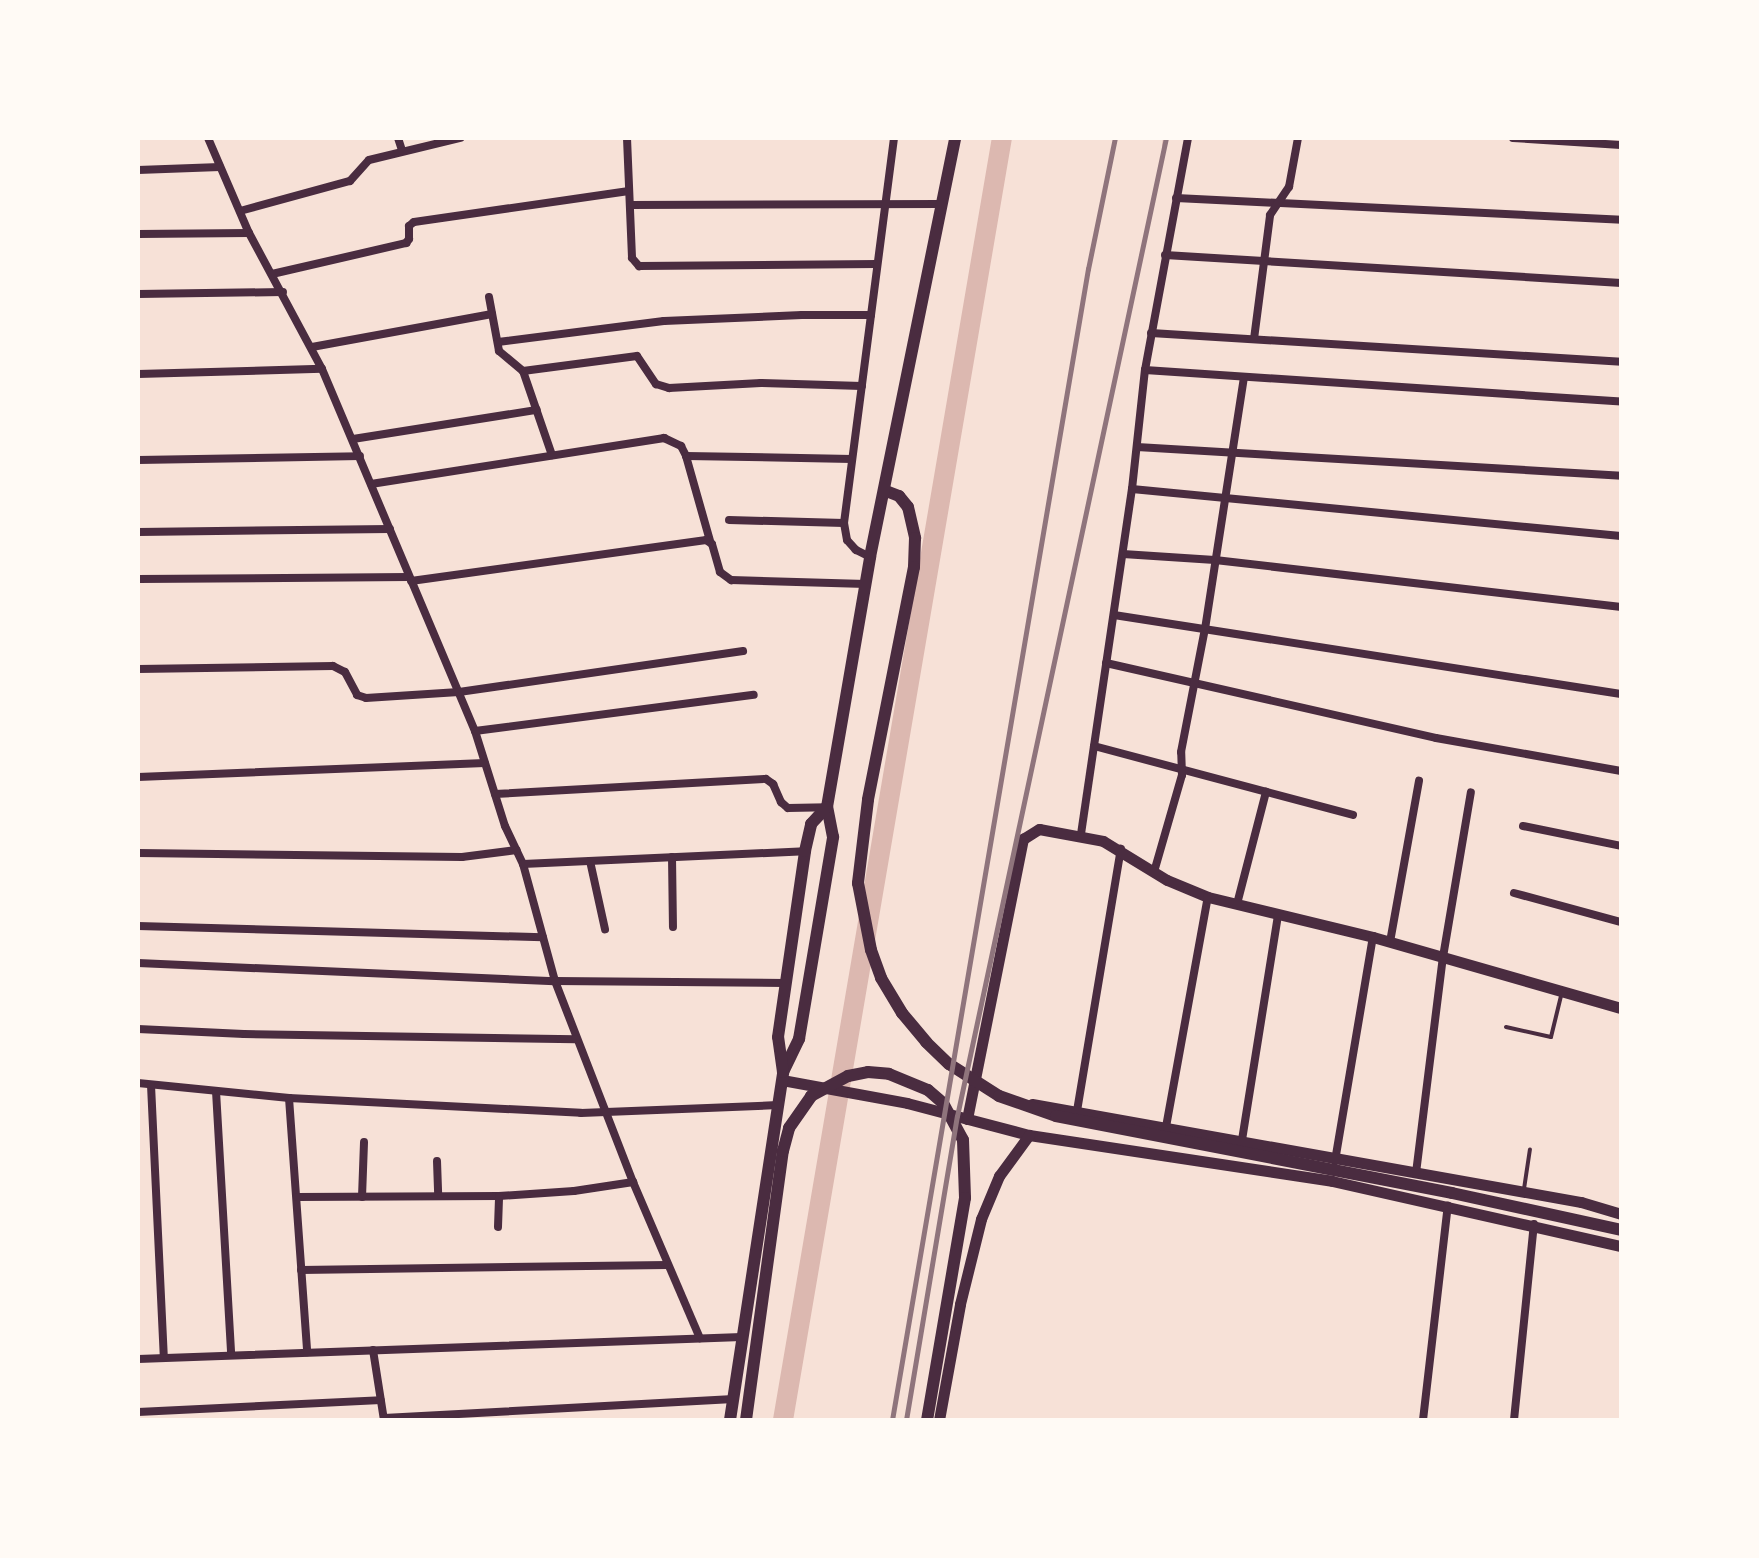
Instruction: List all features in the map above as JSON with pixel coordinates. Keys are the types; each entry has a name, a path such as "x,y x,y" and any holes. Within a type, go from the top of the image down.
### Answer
{"main road":[{"path":"782,1076 799,1039 833,837 827,807 870,557 886,491 955,138"},
{"path":"886,491 899,496 908,507 915,538 914,567 868,800 858,883 864,921 881,978 902,1013 926,1042 971,1080 999,1096 1042,1112 1450,1199 1621,1230"},
{"path":"730,1420 782,1076 778,1037 805,851 811,824 827,807"},
{"path":"746,1420 783,1151 789,1128 797,1111 811,1096 848,1076 868,1072 899,1076 928,1090 943,1103 963,1140 965,1198 927,1420"}],"street":[{"path":"208,138 249,233 322,369 475,731 495,794 523,864 555,981 576,1039 667,1265 700,1338"},
{"path":"398,138 402,150"},
{"path":"240,211 350,181 364,162 402,150 460,138"},
{"path":"627,138 632,258 646,267 877,264"},
{"path":"870,557 856,550 847,540 844,523 894,138"},
{"path":"1081,834 1132,489 1145,370 1188,138"},
{"path":"1254,339 1270,215 1289,187 1298,138"},
{"path":"1513,138 1621,145"},
{"path":"138,170 220,167"},
{"path":"272,274 406,243 409,226 414,222 629,191"},
{"path":"1176,198 1621,220"},
{"path":"630,205 941,204"},
{"path":"138,234 249,233"},
{"path":"1165,255 1621,283"},
{"path":"138,294 283,292"},
{"path":"489,297 499,351 523,371 552,455"},
{"path":"312,347 492,314"},
{"path":"498,342 678,320 871,315"},
{"path":"1151,333 1621,362"},
{"path":"523,371 637,356 656,384 669,388 761,383 862,386"},
{"path":"138,374 322,369"},
{"path":"1145,370 1621,402"},
{"path":"1154,872 1182,767 1181,752 1205,629 1244,377"},
{"path":"353,439 537,410"},
{"path":"371,484 664,438 681,446 686,456 720,572 731,580 866,584"},
{"path":"1137,447 1621,476"},
{"path":"138,460 360,456"},
{"path":"686,456 852,459"},
{"path":"1132,489 1621,536"},
{"path":"729,520 844,523"},
{"path":"138,532 390,529"},
{"path":"138,579 410,579 710,541"},
{"path":"1123,554 1215,560 1621,607"},
{"path":"1114,615 1621,694"},
{"path":"138,669 333,666 345,672 361,698 459,692 743,651"},
{"path":"1106,663 1436,738 1621,771"},
{"path":"475,731 754,695"},
{"path":"1094,746 1353,815"},
{"path":"138,777 485,763"},
{"path":"495,794 766,779 773,784 781,802 788,808 827,807"},
{"path":"1390,942 1419,781"},
{"path":"1237,904 1266,792"},
{"path":"1416,1173 1443,957 1471,792"},
{"path":"1523,826 1621,846"},
{"path":"967,1119 1023,839 1039,829 1081,834 1121,849 1181,888 1208,897 1373,937 1621,1008"},
{"path":"1077,1111 1121,849"},
{"path":"138,853 462,857 517,850"},
{"path":"523,864 805,851"},
{"path":"672,857 673,927"},
{"path":"590,861 605,929"},
{"path":"1514,893 1621,922"},
{"path":"1166,1127 1208,897"},
{"path":"1242,1140 1278,914"},
{"path":"138,926 543,937"},
{"path":"1332,1181 1373,937"},
{"path":"138,963 555,981 785,983"},
{"path":"138,1029 244,1034 576,1039"},
{"path":"782,1076 907,1103 1029,1135 1450,1199 1621,1246"},
{"path":"138,1083 289,1098 606,1113 778,1105"},
{"path":"151,1085 164,1358"},
{"path":"216,1091 231,1354"},
{"path":"974,1093 1594,1204 1621,1214"},
{"path":"289,1098 307,1352"},
{"path":"939,1420 960,1304 981,1219 999,1176 1029,1135"},
{"path":"362,1197 364,1142"},
{"path":"437,1161 438,1196"},
{"path":"297,1197 499,1196 574,1191 633,1182"},
{"path":"498,1227 499,1196"},
{"path":"1423,1420 1450,1199"},
{"path":"1514,1420 1534,1224"},
{"path":"301,1270 667,1265"},
{"path":"138,1359 742,1337"},
{"path":"373,1350 384,1419 733,1399"},
{"path":"138,1412 381,1400"}],"lane":[{"path":"1506,1027 1551,1037 1563,991"},
{"path":"1524,1192 1530,1149"}],"waterway":[{"path":"783,1420 1002,138"},
{"path":"1164,145 1165,138"}],"railway":[{"path":"892,1420 1088,269 1115,138"},
{"path":"906,1420 957,1116 1166,138"}]}
